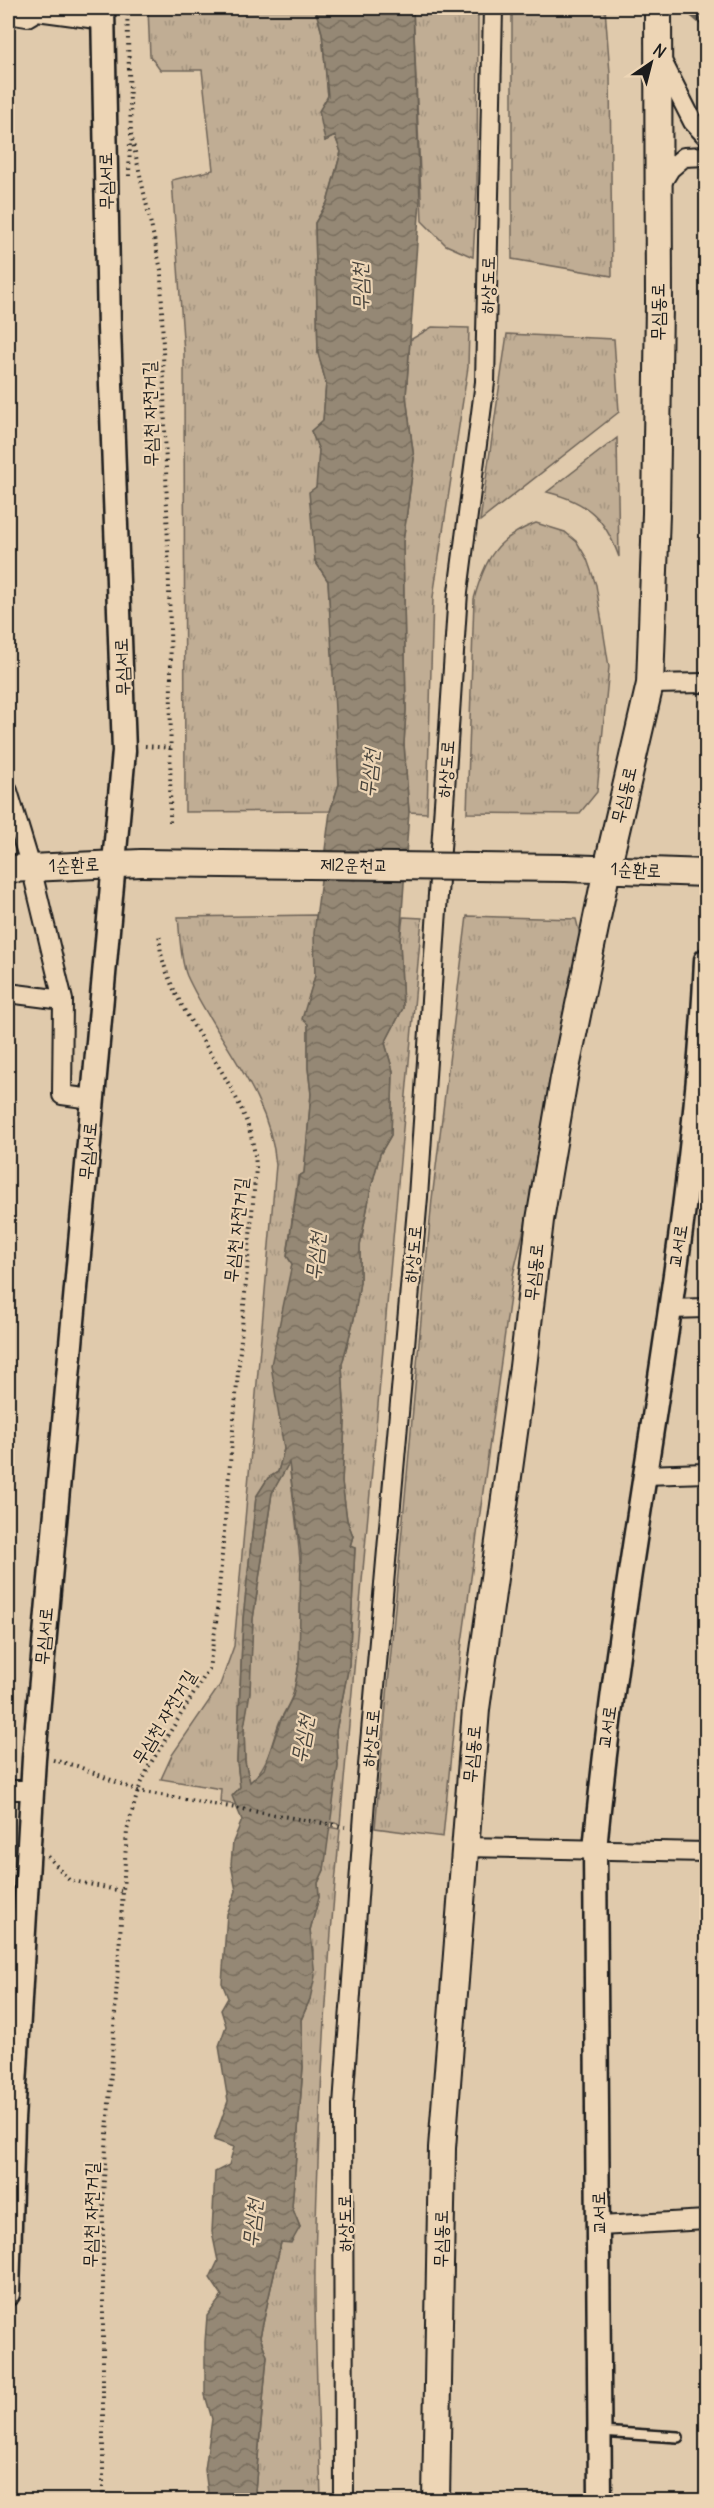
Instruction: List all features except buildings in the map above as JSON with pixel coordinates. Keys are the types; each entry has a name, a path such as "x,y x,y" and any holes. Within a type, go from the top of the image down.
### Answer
{"main road":[{"name":"무심동로","path":"436,2500 442,2148 463,1847 476,1709 523,1367 540,1220 564,1078 607,868 650,684 656,513 658,8"},
{"name":"1순환로","path":"19,868 141,863"},
{"name":"제2운천교","path":"141,863 566,868"},
{"name":"1순환로","path":"566,868 706,873"}],"street":[{"name":"하상도로","path":"344,2500 343,2105 366,1789 418,1185 458,592 485,382 493,8"},
{"path":"8,14 27,17 34,9 104,14"},
{"name":"무심서로","path":"8,2294 13,2120 34,1758 124,751 109,328 104,14"},
{"path":"657,51 693,122 706,136"},
{"path":"658,189 670,169 684,157 706,156"},
{"path":"650,684 706,683"},
{"path":"8,791 19,868 63,1000 62,1095 92,1099"},
{"name":"교서로","path":"600,2500 600,2226 595,1850 604,1745 669,1310 699,1156 706,960"},
{"path":"8,993 63,1000"},
{"path":"669,1310 706,1308"},
{"path":"645,1475 706,1473"},
{"path":"8,1790 32,1790"},
{"path":"463,1847 706,1852"},
{"path":"600,2226 706,2220"}],"lane":[{"path":"600,2432 678,2436"}],"path":[{"name":"무심천 자전거길","path":"127,8 131,134 161,270 171,748 170,824"},
{"path":"145,746 171,748"},
{"name":"무심천 자전거길","path":"103,2500 103,2194 121,1891 127,1830 138,1791 164,1740 209,1669 216,1623 256,1168 255,1149 246,1119 177,993 162,960 159,933"},
{"path":"34,1758 69,1764 138,1791 346,1827"},
{"path":"29,1835 69,1880 121,1891"}],"green space":[{"path":"148,8 315,8 322,33 328,96 325,141 335,136 341,152 327,203 315,223 318,353 326,383 323,421 311,431 319,450 315,561 328,581 336,692 339,784 330,811 185,812 184,353 172,180 213,170 202,70 160,70 150,56"},
{"path":"413,8 478,8 477,188 473,257 446,245 422,221"},
{"path":"512,8 605,8 610,73 612,276 512,259"},
{"path":"432,327 469,328 468,367 433,597 427,813 409,812 404,744 406,710 403,542 414,459 406,396 410,340"},
{"path":"507,334 614,339 619,412 480,521"},
{"path":"617,438 619,557 608,532 593,514 574,501 547,492"},
{"path":"536,523 565,532 577,542 587,559 596,585 609,667 597,792 579,814 467,813 474,599 483,572 494,552 511,536"},
{"path":"316,915 315,976 309,996 308,1023 308,1068 311,1094 304,1174 298,1176 287,1256 292,1263 287,1299 280,1413 284,1449 278,1472 268,1478 256,1497 243,1619 237,1761 240,1787 233,1796 236,1805 220,1802 221,1789 161,1779 172,1755 220,1685 234,1646 276,1165 272,1139 253,1090 187,976 178,917"},
{"path":"467,916 576,919 580,935 538,1171 513,1275 461,1650 443,1837 375,1828 432,1199"},
{"path":"403,917 422,918 340,1824 329,1822 338,1766 336,1731 349,1665 355,1548 350,1547 353,1536 347,1520 342,1482 345,1422 342,1364 354,1319 360,1282 360,1246 371,1188 380,1154 391,1135 393,1071 385,1043 403,1008 400,941"},
{"path":"289,1462 303,1607 299,1665 293,1694 279,1723 269,1754 262,1769 250,1783 245,1762 244,1727 249,1693 253,1619 272,1493"},
{"path":"328,1827 340,1829 327,1992 316,2210 315,2323 321,2500 262,2500 255,2491 267,2356 260,2337 281,2242 300,2227 292,2207 303,2067 301,2020 310,1999 313,1950 310,1930 319,1897 318,1883 324,1870"}],"water":[{"name":"무심천","path":"315,8 413,8 420,201 406,396 414,459 403,542 406,710 404,744 409,812 400,941 403,1008 385,1043 393,1071 391,1135 380,1154 371,1188 360,1246 360,1282 354,1319 342,1364 345,1422 342,1482 347,1520 353,1536 350,1546 355,1548 349,1665 336,1731 338,1766 324,1870 318,1883 319,1897 310,1930 315,1976 310,1999 301,2020 303,2067 292,2207 300,2227 291,2243 281,2242 260,2337 267,2356 255,2491 262,2500 209,2500 205,2470 212,2419 205,2395 205,2342 207,2316 222,2296 210,2278 218,2261 212,2232 215,2172 229,2165 234,2147 214,2140 228,2101 219,2046 226,2026 221,2010 228,1998 222,1983 227,1914 236,1891 231,1864 233,1842 242,1820 232,1796 240,1787 237,1761 243,1619 256,1497 268,1478 278,1472 284,1449 271,1365 292,1264 287,1256 299,1176 304,1173 311,1094 308,1068 308,1024 302,1019 315,976 314,933 330,812 339,784 328,581 315,561 309,492 316,487 319,450 311,431 323,420 326,383 318,353 315,223 327,203 341,152 335,136 325,141 319,111 328,96 322,33","holes":["289,1463 301,1554 299,1664 293,1696 280,1722 264,1769 250,1782 245,1762 244,1727 250,1693 253,1619 272,1493"]}],"waterway":[{"path":"685,8 706,26"}]}
